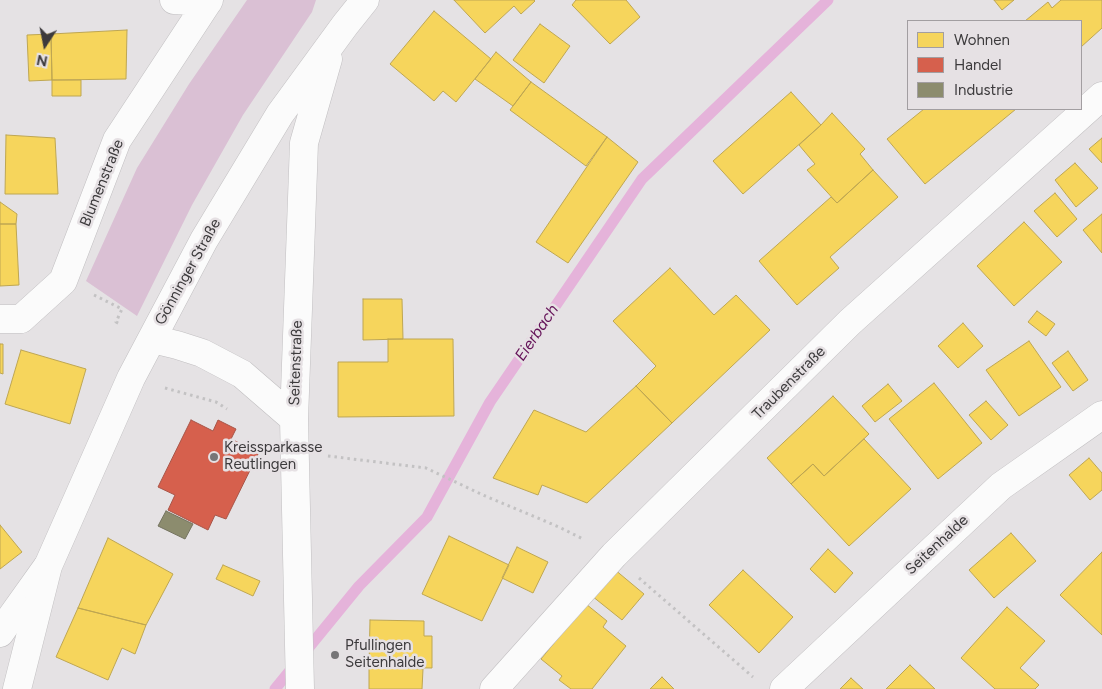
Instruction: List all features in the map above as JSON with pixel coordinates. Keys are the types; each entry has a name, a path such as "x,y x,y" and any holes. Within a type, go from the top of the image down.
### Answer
{"street":[{"path":"174,0 208,1"},
{"name":"Gönninger Straße","path":"17,689 48,566 131,378 204,240 280,114 366,0"},
{"name":"Blumenstraße","path":"0,319 20,319 64,281 117,140 208,1"},
{"name":"Seitenstraße","path":"300,689 294,418 304,143 334,40"},
{"name":"Traubenstraße","path":"494,689 614,555 850,322 1102,96"},
{"path":"152,339 202,353 242,374 294,418"},
{"name":"Seitenhalde","path":"772,686 1001,486 1102,415"},
{"path":"0,602 48,566"},
{"name":"Gönninger Straße","path":"0,633 48,566"}],"path":[{"path":"90,293 122,309 116,322 124,325"},
{"path":"131,378 216,402 232,412"},
{"path":"294,452 426,468 483,495 559,527 614,555 772,686"}],"shaded area":[{"path":"247,0 316,0 312,12 243,115 192,205 137,316 86,281 137,168 189,84"}],"building: Wohnen":[{"path":"454,0 535,1 521,14 514,6 485,33"},
{"path":"576,0 626,0 640,17 610,44 572,5"},
{"path":"994,0 1014,0 1002,10"},
{"path":"1061,0 1102,0 1102,28 1082,46 1082,20 1026,20 1048,2 1052,8"},
{"path":"434,11 491,59 456,102 443,91 434,101 390,64"},
{"path":"540,24 570,46 544,83 513,60"},
{"path":"127,30 126,79 52,80 51,34"},
{"path":"51,34 52,80 29,81 27,35"},
{"path":"496,52 531,82 513,106 475,79"},
{"path":"52,80 81,80 81,96 52,96"},
{"path":"531,82 607,137 586,166 510,110"},
{"path":"791,92 821,125 743,194 713,161"},
{"path":"923,110 1015,110 925,184 887,139"},
{"path":"832,113 865,149 860,154 873,170 837,203 807,170 815,164 799,145"},
{"path":"6,135 55,138 58,194 5,194"},
{"path":"607,137 638,162 568,263 536,242"},
{"path":"1102,138 1102,163 1089,149"},
{"path":"1075,163 1098,188 1076,207 1055,180"},
{"path":"873,170 898,197 830,257 839,268 797,305 759,261 831,197 837,203"},
{"path":"1055,193 1077,219 1057,237 1034,211"},
{"path":"0,202 17,214 16,224 0,224"},
{"path":"1102,214 1102,253 1083,230"},
{"path":"1024,222 1062,262 1014,306 977,266"},
{"path":"0,224 16,224 19,285 0,286"},
{"path":"670,268 714,315 736,295 770,330 672,423 636,386 656,366 613,321"},
{"path":"363,299 402,299 403,339 363,340"},
{"path":"1037,311 1055,324 1046,336 1028,322"},
{"path":"963,323 983,346 958,368 938,346"},
{"path":"388,339 453,339 454,416 338,417 338,362 388,362"},
{"path":"1029,341 1061,387 1019,416 986,370"},
{"path":"0,344 3,344 3,374 0,373"},
{"path":"21,350 86,369 70,424 5,404"},
{"path":"1068,351 1088,380 1073,391 1052,363"},
{"path":"934,383 982,443 938,479 889,419"},
{"path":"888,384 902,401 875,422 862,406"},
{"path":"636,386 672,423 587,503 542,485 538,495 493,478 534,410 586,432"},
{"path":"833,396 869,434 824,476 813,464 791,484 767,458"},
{"path":"986,401 1008,425 991,440 969,415"},
{"path":"864,439 911,489 849,546 791,484 813,464 824,476"},
{"path":"1089,458 1102,473 1102,490 1090,500 1069,475"},
{"path":"0,525 22,552 0,569"},
{"path":"1011,533 1036,561 994,598 969,570"},
{"path":"449,536 509,565 482,621 422,594"},
{"path":"108,538 173,574 146,625 78,608"},
{"path":"517,547 548,562 533,593 502,578"},
{"path":"828,549 853,573 835,593 810,569"},
{"path":"1102,552 1102,635 1060,595"},
{"path":"223,565 260,581 253,596 216,579"},
{"path":"614,569 644,594 622,620 592,596"},
{"path":"743,570 793,617 759,653 709,605"},
{"path":"586,604 607,621 603,627 626,646 592,689 571,689 559,680 562,676 541,659"},
{"path":"1007,607 1045,641 1020,668 1039,685 1035,689 995,689 961,658"},
{"path":"78,608 146,625 135,654 122,648 108,680 56,657"},
{"path":"370,620 424,621 424,636 432,636 432,668 369,667"},
{"path":"910,665 935,689 886,689"},
{"path":"369,667 423,669 422,689 369,689"},
{"path":"662,677 674,689 650,689"},
{"path":"851,678 863,689 840,689"}],"building: Handel":[{"path":"191,420 213,431 218,420 236,429 231,439 259,452 226,519 215,515 208,530 168,510 175,495 158,487"}],"building: Industrie":[{"path":"166,511 193,524 185,539 158,526"}],"waterway":[{"name":"Eierbach","path":"275,689 359,586 427,517 490,402 642,179 828,0"}],"place":[{"name":"Kreissparkasse Reutlingen","path":"214,457"},
{"name":"Pfullingen Seitenhalde","path":"335,655"}]}
